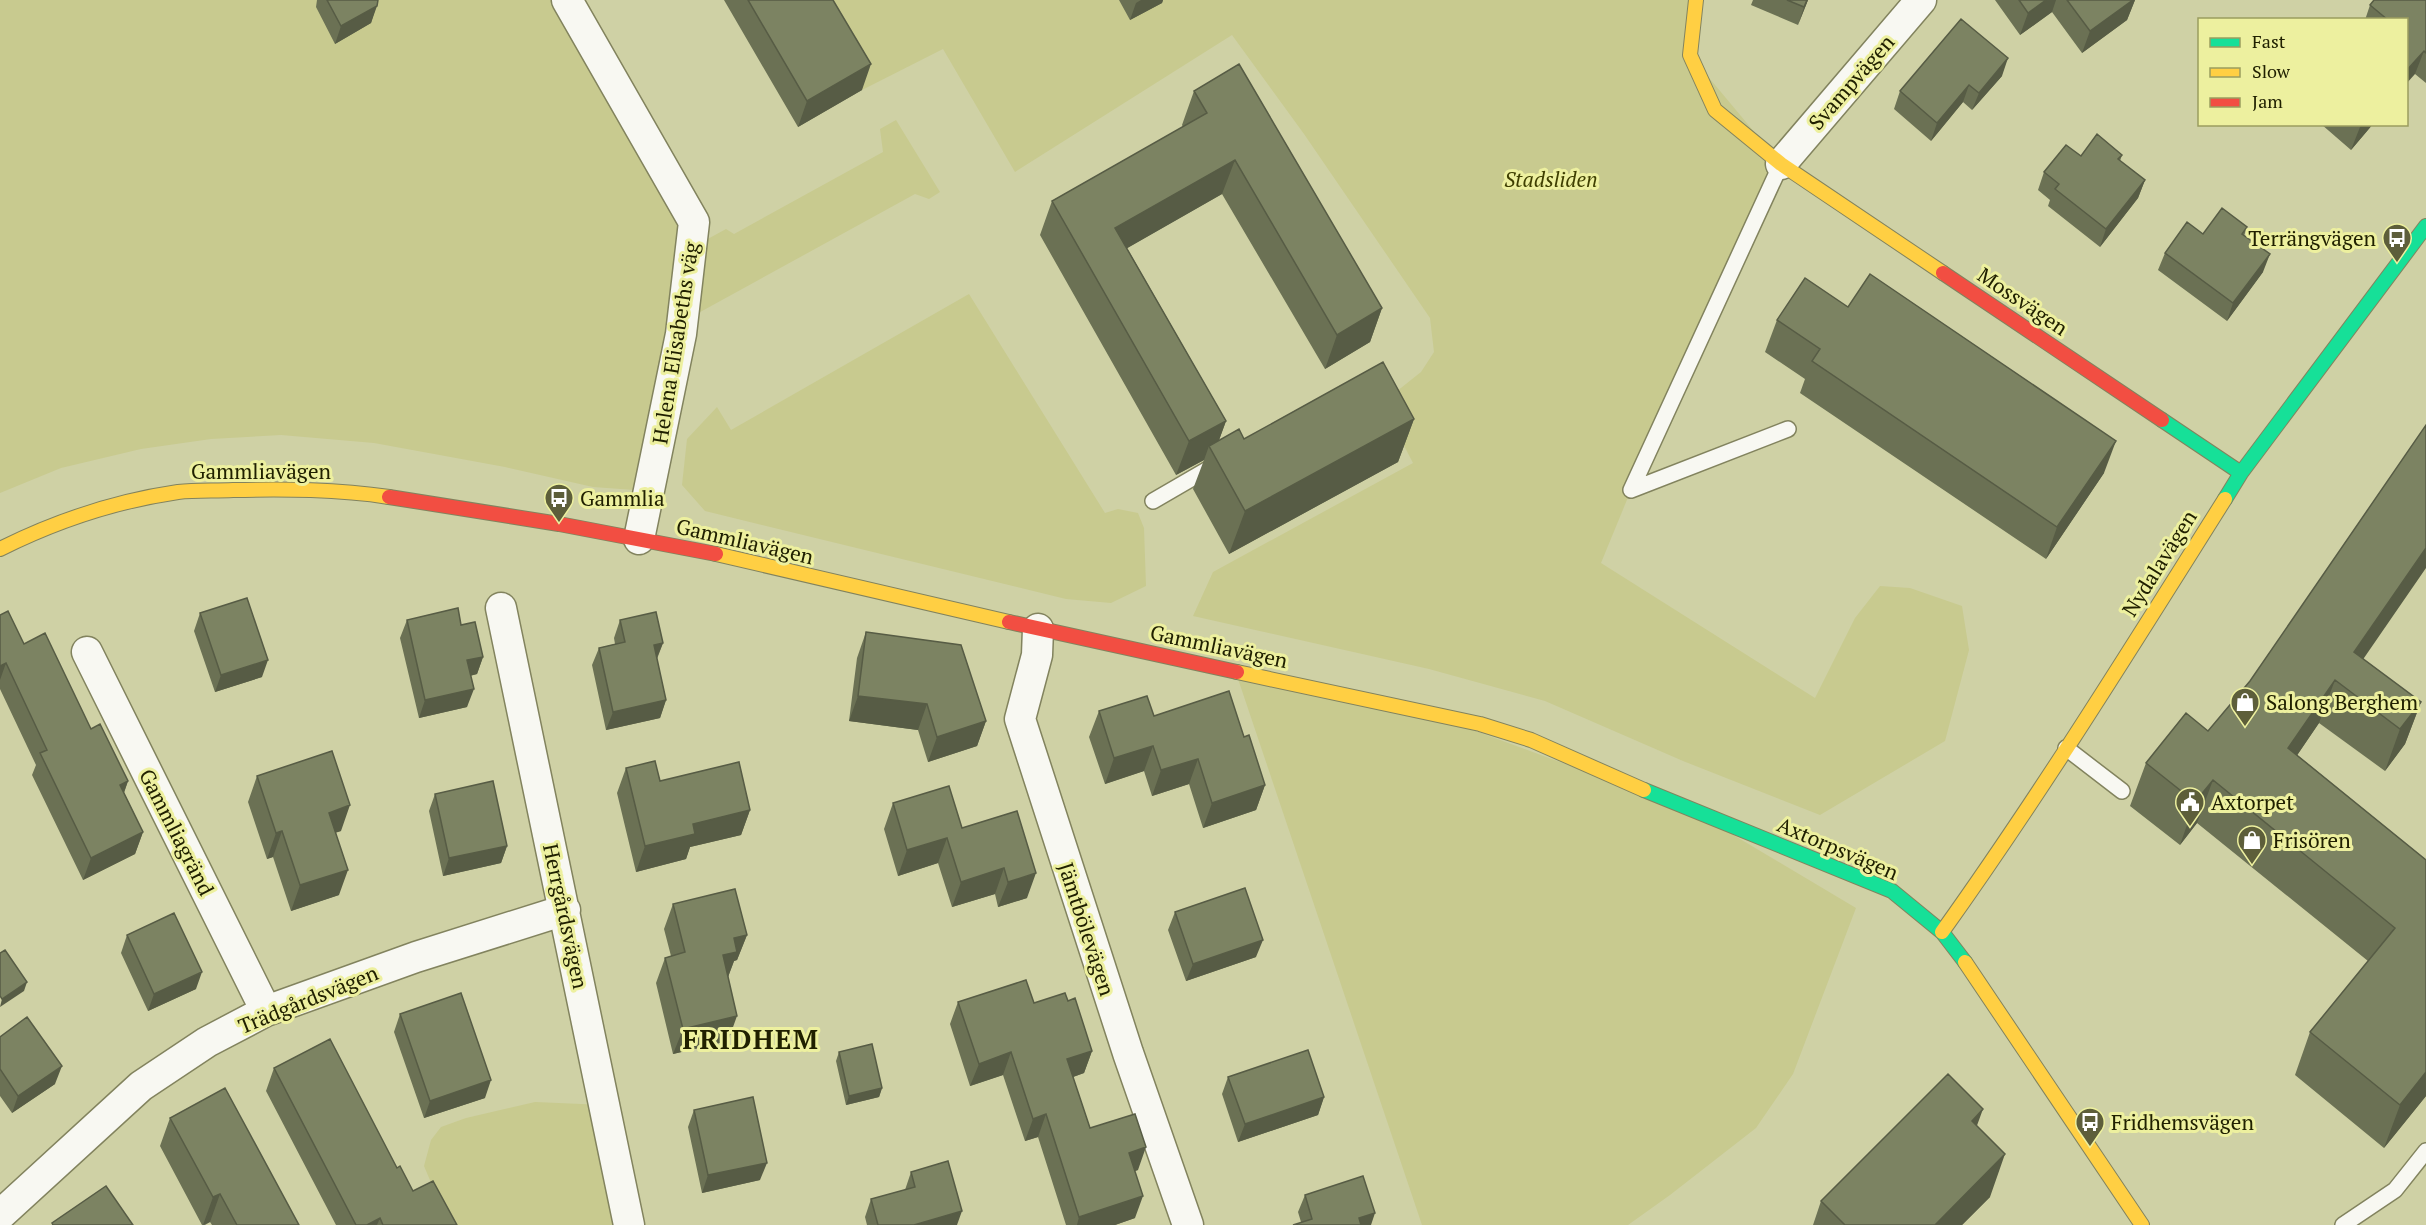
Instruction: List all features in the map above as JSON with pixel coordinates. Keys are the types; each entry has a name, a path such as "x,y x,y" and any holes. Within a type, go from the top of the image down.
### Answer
{"street":[{"name":"Helena Elisabeths väg","path":"567,0 694,222 681,334 639,539"},
{"name":"Mossvägen","path":"1696,0 1690,55 1715,110 1781,164 2241,473"},
{"name":"Svampvägen","path":"1781,164 1921,0"},
{"name":"Nydalavägen","path":"1942,932 1992,862 2241,473 2426,226"},
{"name":"Gammliavägen","path":"0,549 32,533 81,514 180,492 226,490 355,492 559,524 698,550 1038,629 1480,724"},
{"name":"Herrgårdsvägen","path":"501,608 629,1225"},
{"name":"Jämtbölevägen","path":"1038,629 1036,655 1020,719 1124,1042 1188,1225"},
{"name":"Gammliagränd","path":"87,652 266,1011"},
{"name":"Axtorpsvägen","path":"1480,724 1531,740 1693,811 1892,891 1942,932 1985,990 2142,1225"},
{"name":"Trädgårdsvägen","path":"0,1215 141,1086 207,1042 266,1011 416,957 565,910"}],"lane":[{"path":"1781,164 1631,489 1788,429"},
{"path":"1153,501 1224,460"},
{"path":"2066,748 2122,791"},
{"path":"2343,1225 2395,1190 2426,1150"}],"green space":[{"path":"0,0 567,0 693,247 726,229 734,234 883,152 880,129 896,120 940,192 929,199 915,194 682,322 648,491 593,487 505,467 374,443 281,435 211,439 141,449 61,468 0,493"},
{"name":"Stadsliden","path":"809,0 1696,0 1690,55 1781,164 1631,490 1601,563 1815,698 1855,618 1880,586 1910,588 1962,606 1969,650 1945,741 1820,815 1683,761 1545,701 1429,669 1193,616 1213,572 1413,463 1382,403 1421,372 1434,352 1430,318 1304,134 1232,35 1015,172 943,49 862,90"},
{"path":"969,294 1105,513 1118,509 1138,513 1144,528 1146,586 1111,603 1066,599 705,511 682,485 687,439 717,407 731,430"},
{"path":"1235,670 1424,712 1693,811 1856,908 1793,1074 1756,1128 1628,1225 1422,1225"},
{"path":"535,1102 605,1105 629,1225 449,1225 424,1166 431,1140 441,1127 466,1118"}],"building":[{"path":"327,0 378,0 377,6 341,26"},
{"path":"748,0 833,0 871,64 807,101"},
{"path":"1787,0 1807,0 1804,7"},
{"path":"2019,0 2046,0 2028,13"},
{"path":"2067,0 2133,0 2090,31"},
{"path":"2374,0 2426,0 2426,53 2424,51 2408,69 2408,18 2386,18 2370,5"},
{"path":"1961,19 2008,58 1979,93 1969,85 1937,123 1900,91"},
{"path":"1239,64 1382,308 1337,335 1235,160 1115,228 1226,421 1189,441 1052,201 1207,113 1194,91"},
{"path":"2097,134 2122,155 2118,159 2145,180 2106,229 2055,189 2059,184 2044,172 2066,145 2081,156"},
{"path":"2222,208 2247,227 2242,234 2270,254 2233,303 2165,253 2187,222 2203,234"},
{"path":"1870,274 2116,441 2057,527 1812,361 1820,349 1777,320 1805,278 1848,307"},
{"path":"1383,362 1414,419 1245,511 1209,446 1239,429 1244,439"},
{"path":"2426,425 2426,548 2354,652 2421,702 2400,729 2335,680 2288,748 2426,860 2426,1072 2400,1105 2310,1032 2395,928 2213,780 2195,802 2146,763 2186,713 2208,731 2250,681"},
{"path":"247,598 268,660 221,675 200,613"},
{"path":"458,608 461,625 475,622 483,657 467,660 474,689 425,700 407,620"},
{"path":"8,611 24,644 45,633 91,729 100,724 128,781 120,785 143,832 91,858 40,753 47,750 6,663 0,666 0,615"},
{"path":"656,612 663,643 654,645 666,700 613,712 599,648 625,642 620,620"},
{"path":"866,632 961,645 986,721 937,737 927,704 858,696"},
{"path":"1229,691 1244,737 1249,735 1265,785 1212,803 1198,759 1161,770 1153,746 1114,758 1099,711 1147,696 1154,716"},
{"path":"332,751 350,805 329,813 348,870 300,885 282,831 276,833 257,776"},
{"path":"655,761 660,781 739,762 750,810 693,824 695,834 645,846 626,768"},
{"path":"493,781 507,846 449,858 435,794"},
{"path":"949,786 962,828 1017,811 1036,873 1008,882 1004,868 961,882 947,838 907,850 893,803"},
{"path":"1245,888 1263,940 1193,964 1175,912"},
{"path":"735,889 747,935 734,938 737,952 723,955 737,1016 683,1029 665,958 685,952 673,904"},
{"path":"174,913 202,972 154,994 127,935"},
{"path":"5,950 27,982 2,999 0,996 0,953"},
{"path":"1026,980 1034,1003 1065,993 1068,1001 1075,998 1092,1051 1067,1059 1090,1128 1135,1114 1146,1147 1129,1153 1143,1196 1079,1217 1046,1114 1033,1119 1011,1052 979,1064 958,1002"},
{"path":"461,993 491,1080 430,1101 400,1014"},
{"path":"27,1017 62,1066 18,1096 0,1069 0,1037"},
{"path":"330,1039 397,1168 400,1166 413,1191 433,1181 457,1225 383,1225 380,1218 367,1225 356,1225 274,1068"},
{"path":"872,1044 882,1088 849,1096 839,1052"},
{"path":"1308,1050 1324,1097 1245,1124 1228,1077"},
{"path":"1948,1074 1983,1109 1972,1121 2005,1154 1935,1225 1845,1225 1821,1201"},
{"path":"225,1088 299,1225 237,1225 220,1194 213,1197 170,1118"},
{"path":"753,1097 767,1163 708,1175 694,1110"},
{"path":"948,1161 962,1211 914,1225 878,1225 871,1199 915,1187 911,1172"},
{"path":"1363,1176 1375,1213 1359,1218 1361,1225 1293,1225 1312,1219 1305,1195"},
{"path":"106,1186 133,1225 53,1225 52,1223"}],"traffic: fast":[{"path":"2225,499 2241,473 2426,226"},
{"path":"2162,420 2241,473"},
{"path":"1644,790 1892,891 1942,932 1965,962"}],"traffic: slow":[{"path":"1696,0 1690,55 1715,110 1781,164 1943,273"},
{"path":"0,549 87,513 178,492 311,490 389,497"},
{"path":"1942,932 2051,772 2225,499"},
{"path":"716,554 1009,622"},
{"path":"1237,672 1480,724 1531,740 1644,790"},
{"path":"1965,962 2142,1225"}],"traffic: jam":[{"path":"1943,273 2162,420"},
{"path":"389,497 559,524 716,554"},
{"path":"1009,622 1237,672"}],"place":[{"name":"Terrängvägen","path":"2397,264"},
{"name":"Gammlia","path":"559,524"},
{"name":"Salong Berghem","path":"2245,728"},
{"name":"Axtorpet","path":"2190,828"},
{"name":"Frisören","path":"2252,866"},
{"name":"Fridhemsvägen","path":"2090,1148"}],"district":[{"name":"FRIDHEM","path":"751,1039"}]}
